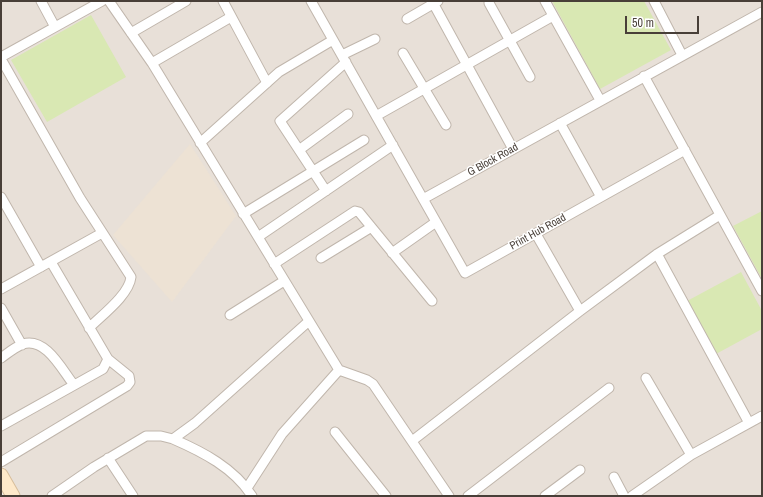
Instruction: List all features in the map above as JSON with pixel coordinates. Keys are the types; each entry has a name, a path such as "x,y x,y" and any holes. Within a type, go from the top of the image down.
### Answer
{"street":[{"path":"41,1 55,27"},
{"path":"89,328 124,293 130,284 131,277 80,198 1,58 102,1"},
{"path":"109,1 152,63 339,370 367,380 373,384 449,496"},
{"path":"131,33 186,1"},
{"path":"223,1 267,83"},
{"path":"311,1 423,199"},
{"path":"545,1 600,100"},
{"path":"654,1 682,55"},
{"path":"407,19 434,2 513,149"},
{"path":"489,3 530,77"},
{"name":"G Block Road","path":"423,199 762,12"},
{"path":"376,116 554,16"},
{"path":"152,63 231,17"},
{"path":"326,191 280,121 344,59 375,39"},
{"path":"200,143 279,72 333,40"},
{"path":"403,53 446,125"},
{"path":"644,76 762,291"},
{"path":"299,150 348,114"},
{"path":"560,123 601,197"},
{"path":"243,214 312,170 364,140"},
{"path":"258,237 393,145"},
{"name":"Print Hub Road","path":"423,199 465,273 685,150"},
{"path":"1,197 41,267"},
{"path":"274,264 355,211 359,212 370,228 373,229 432,302"},
{"path":"412,441 580,311 657,254 720,214"},
{"path":"392,253 436,222"},
{"path":"321,258 370,228"},
{"path":"1,289 102,233"},
{"path":"536,234 580,311"},
{"path":"657,254 749,423"},
{"path":"1,462 127,386 130,382 129,376 108,359 51,262"},
{"path":"230,315 284,281"},
{"path":"1,308 22,345"},
{"path":"173,439 195,423 309,321"},
{"path":"1,358 22,345 32,343 39,345 48,353 74,385"},
{"path":"1,426 102,369 108,359"},
{"path":"246,488 282,434 339,370"},
{"path":"646,378 691,455"},
{"path":"468,496 608,388"},
{"path":"632,496 691,455 762,416"},
{"path":"335,432 386,496"},
{"path":"52,496 108,458 146,436 153,435 173,439 200,451 221,465 246,488 252,496"},
{"path":"108,458 133,496"},
{"path":"546,496 580,470"},
{"path":"1,475 13,496"},
{"path":"614,477 624,496"}],"shaded area":[{"path":"1,1 762,1 762,496 20,496 1,461"},
{"path":"190,144 236,216 172,302 113,235"}],"green space":[{"path":"552,1 644,1 671,50 600,89"},
{"path":"91,15 126,77 47,122 11,60"},
{"path":"762,211 762,279 733,226"},
{"path":"741,272 762,311 762,329 716,354 687,301"}]}
